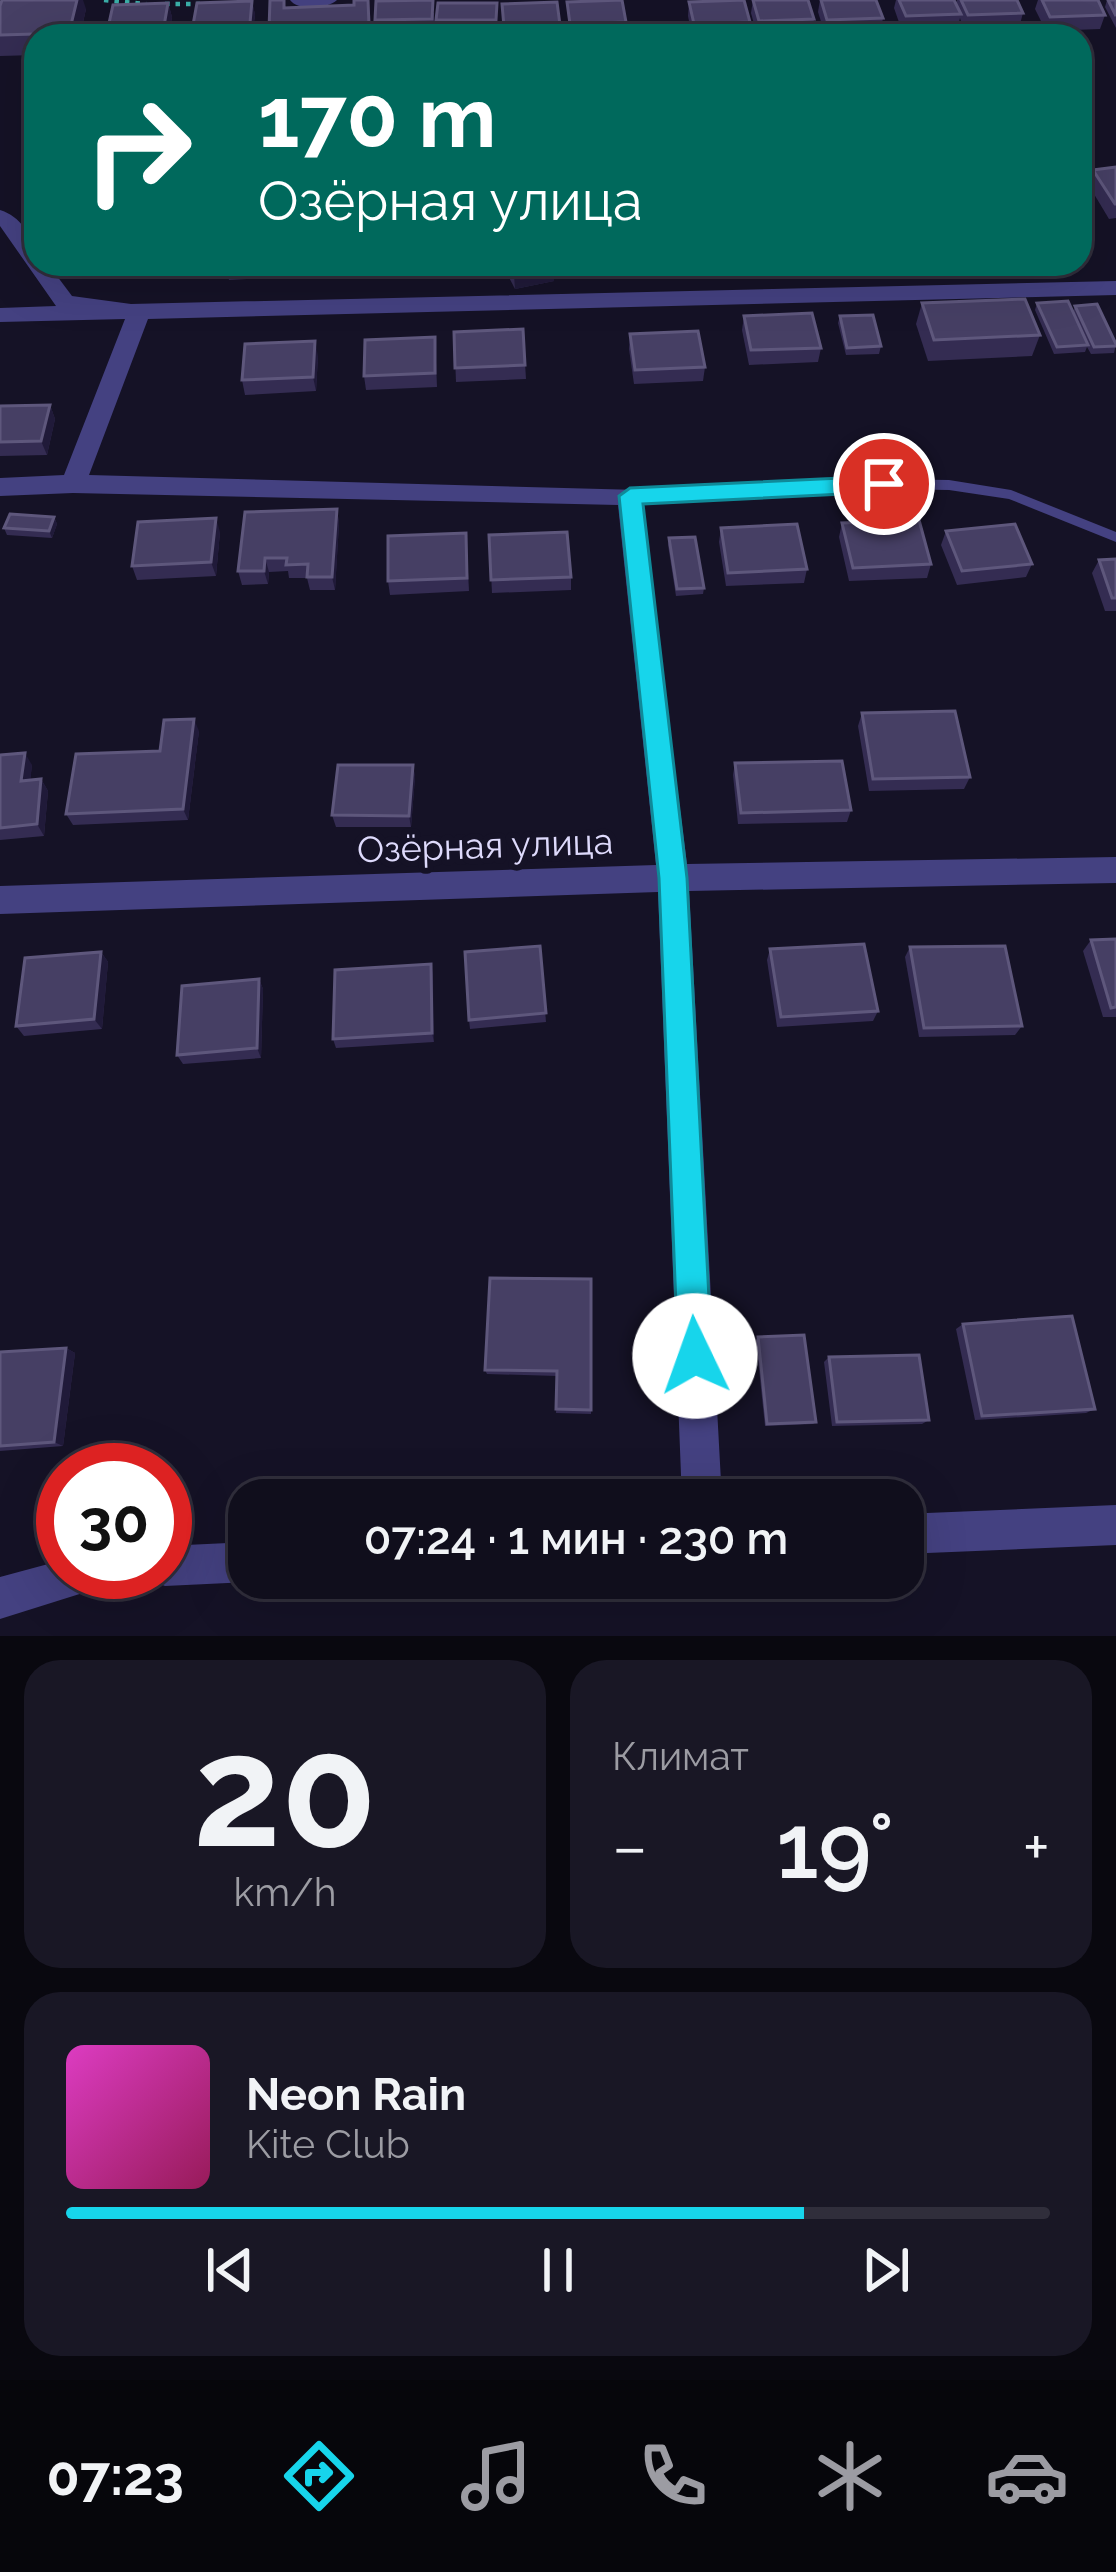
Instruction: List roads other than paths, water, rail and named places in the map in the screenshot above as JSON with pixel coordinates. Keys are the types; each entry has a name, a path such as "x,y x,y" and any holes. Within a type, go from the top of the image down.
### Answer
{"street":[{"path":"299,1 328,0"},
{"path":"0,217 24,246"},
{"path":"45,276 65,302 139,313"},
{"path":"0,315 1116,288"},
{"path":"74,484 139,313"},
{"path":"0,487 74,484 630,496 673,878 701,1479"},
{"name":"Озёрная улица","path":"0,900 673,878 1116,870"},
{"path":"924,1533 1116,1526"},
{"path":"192,1565 228,1563"},
{"path":"0,1598 36,1588"}],"lane":[{"path":"630,496 950,485 1011,495 1116,537"}]}
